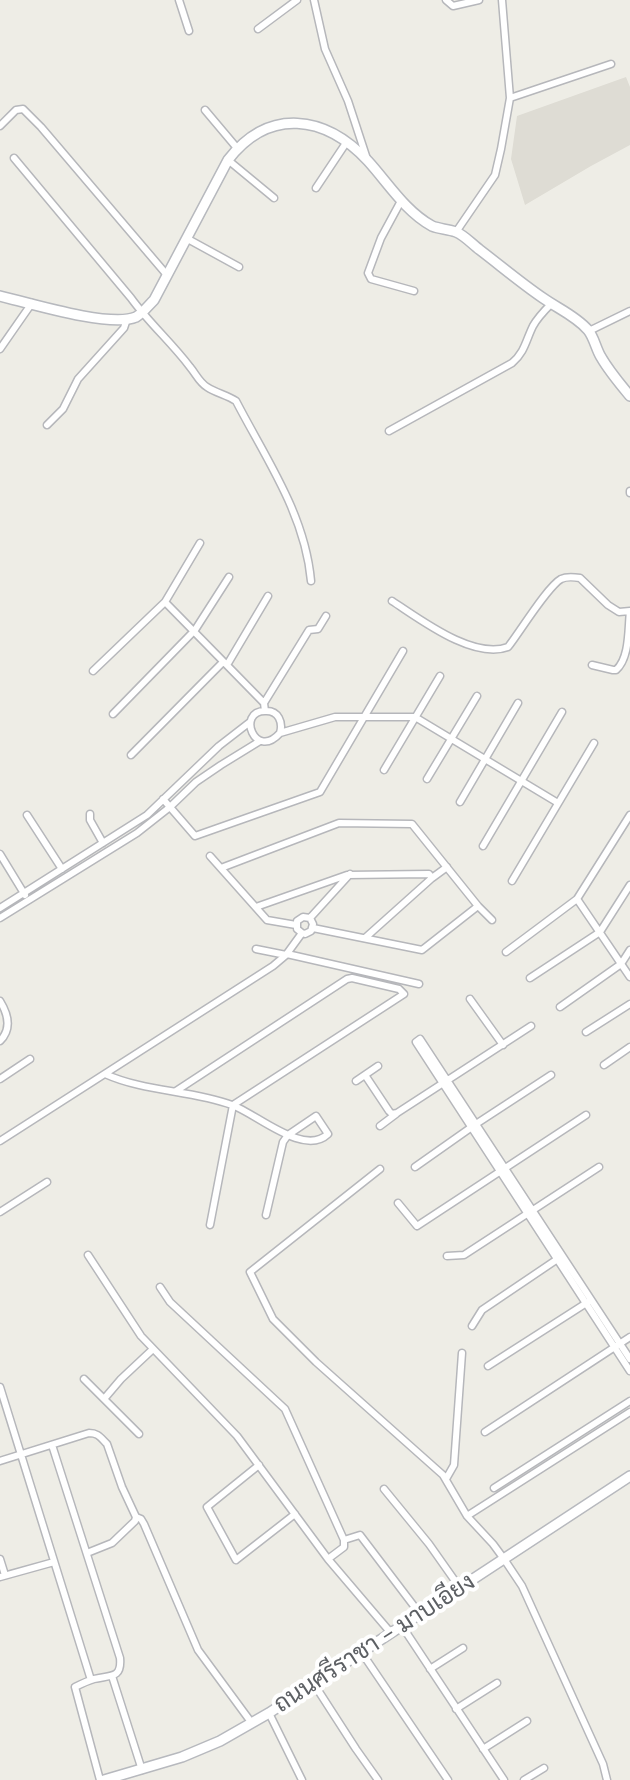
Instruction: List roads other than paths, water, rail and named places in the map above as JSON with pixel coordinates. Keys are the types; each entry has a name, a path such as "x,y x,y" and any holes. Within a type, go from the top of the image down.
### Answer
{"street":[{"path":"179,0 189,31"},
{"path":"258,29 297,0"},
{"path":"314,0 325,49 348,101 367,159"},
{"path":"446,0 453,6 479,0"},
{"path":"456,232 495,175 510,98 502,0"},
{"path":"510,98 611,64"},
{"path":"0,126 16,110 23,109 167,275"},
{"path":"205,110 237,148"},
{"path":"0,296 71,314 113,320 142,313 154,300 237,148 261,130 289,122 320,127 346,143 367,159 401,201 433,226 456,232 576,320 589,331 600,356 630,396"},
{"path":"316,188 346,143"},
{"path":"14,158 199,380 236,401 297,519 311,581"},
{"path":"228,160 274,198"},
{"path":"401,201 381,238 368,273 371,279 414,291"},
{"path":"186,238 239,267"},
{"path":"0,349 32,303"},
{"path":"389,431 512,363 521,355 539,316 551,304"},
{"path":"589,331 630,311"},
{"path":"47,425 63,409 78,379 124,328 127,319"},
{"path":"93,671 165,602 200,543"},
{"path":"113,714 194,632 229,577"},
{"path":"392,601 455,639 483,649 502,650 508,647 558,581 580,578 608,605 619,612 630,611 621,666 613,670 592,665"},
{"path":"131,755 225,664 268,596"},
{"path":"165,602 264,707 275,713 282,726 275,739 268,742 254,737 250,722"},
{"path":"0,908 147,815 264,707 309,630 318,629 326,616"},
{"path":"163,799 195,836 320,792 403,651"},
{"path":"384,770 440,676"},
{"path":"427,779 477,696"},
{"path":"460,802 518,703"},
{"path":"483,846 562,712"},
{"path":"280,733 335,717 415,717 558,803"},
{"path":"0,918 137,833 196,782 260,741"},
{"path":"512,881 594,743"},
{"path":"90,814 90,820 107,851"},
{"path":"27,815 67,876"},
{"path":"506,952 577,899 630,815"},
{"path":"221,868 339,823 412,824 492,920"},
{"path":"0,854 28,900"},
{"path":"210,856 267,920 296,925"},
{"path":"365,938 447,867"},
{"path":"256,907 350,874 429,874 432,878"},
{"path":"310,918 350,874"},
{"path":"530,978 600,932 630,885"},
{"path":"577,899 630,977"},
{"path":"313,928 422,950 478,906"},
{"path":"296,925 303,917 310,918"},
{"path":"296,925 302,933 309,933 313,928 310,918"},
{"path":"0,1141 260,974 286,955 302,933"},
{"path":"256,949 419,984"},
{"path":"560,1007 621,964 630,950"},
{"path":"176,1091 347,979 399,989 404,994 233,1105 210,1225"},
{"path":"470,999 503,1045"},
{"path":"0,1001 8,1024 7,1032 0,1041"},
{"path":"586,1032 630,1004"},
{"path":"0,1015 8,1024"},
{"path":"380,1126 531,1026"},
{"path":"446,1082 416,1042 420,1039 630,1371"},
{"path":"604,1065 630,1047"},
{"path":"0,1079 30,1059"},
{"path":"356,1081 378,1066"},
{"path":"105,1074 123,1082 233,1105 288,1135 307,1141 328,1134 316,1116 288,1135 283,1142 266,1215"},
{"path":"365,1075 389,1111 397,1113"},
{"path":"415,1167 551,1075"},
{"path":"398,1203 417,1226 586,1115"},
{"path":"447,1256 464,1255 599,1167"},
{"path":"380,1169 250,1272 273,1319 446,1479 467,1516 504,1559 522,1586 603,1764 607,1780"},
{"path":"0,1212 47,1182"},
{"path":"88,1255 141,1336 237,1436 328,1559 391,1633"},
{"path":"472,1326 482,1310 560,1258"},
{"path":"160,1287 170,1302 285,1409 344,1540 344,1547 328,1559"},
{"path":"488,1366 589,1302"},
{"path":"485,1432 630,1337"},
{"path":"617,1346 630,1359"},
{"path":"104,1399 153,1349"},
{"path":"446,1479 454,1465 462,1353"},
{"path":"84,1379 139,1434"},
{"path":"0,1387 91,1680"},
{"path":"494,1488 630,1401"},
{"path":"467,1516 630,1412"},
{"path":"0,1461 89,1433 99,1435 107,1444 136,1517 144,1524 198,1650 251,1722"},
{"path":"52,1445 120,1658 121,1666 112,1676 75,1687 102,1780"},
{"path":"259,1465 207,1507 236,1560 295,1514"},
{"name":"ถนนศรีราชา - มาบเอียง","path":"102,1780 182,1757 220,1741 269,1713 630,1476"},
{"path":"384,1489 460,1588"},
{"path":"87,1553 112,1543 136,1517"},
{"path":"344,1540 360,1535 420,1614"},
{"path":"0,1559 2,1576 54,1562"},
{"path":"402,1626 504,1780"},
{"path":"430,1669 463,1648"},
{"path":"362,1653 448,1780"},
{"path":"112,1676 142,1770"},
{"path":"456,1709 497,1683"},
{"path":"314,1684 378,1780"},
{"path":"269,1713 302,1780"},
{"path":"483,1749 527,1721"},
{"path":"524,1780 544,1768"}]}
